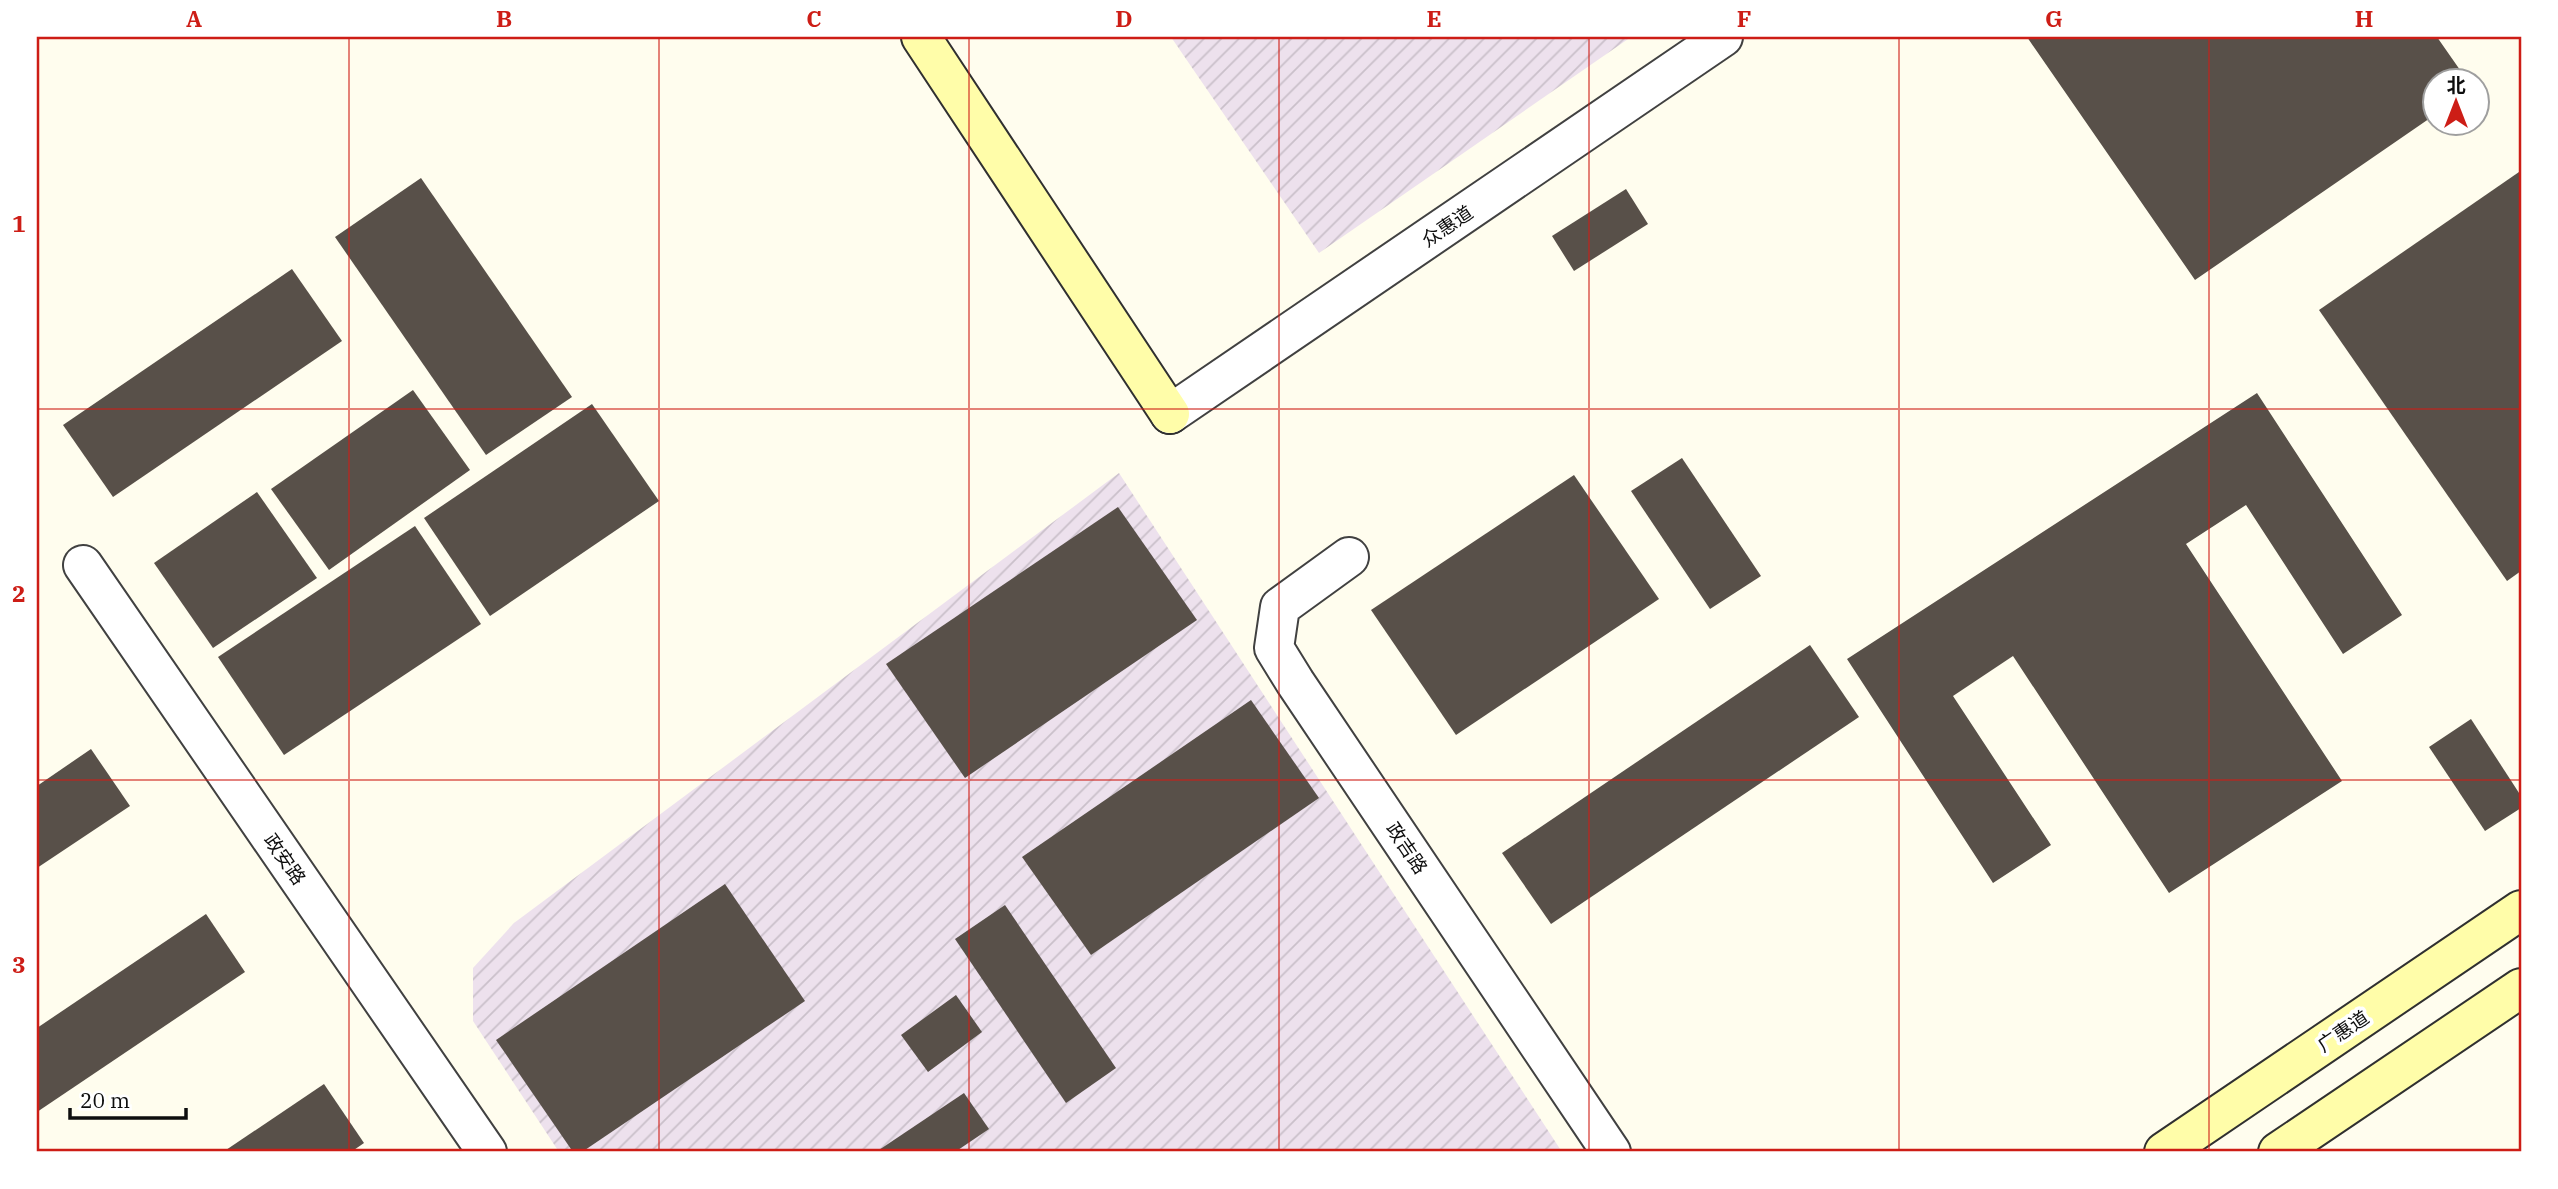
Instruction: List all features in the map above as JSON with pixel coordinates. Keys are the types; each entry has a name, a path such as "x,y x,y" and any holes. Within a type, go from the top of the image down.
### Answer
{"main road":[{"path":"921,37 1170,414"},
{"name":"广惠道","path":"2164,1152 2521,910"},
{"path":"2278,1152 2521,988"}],"street":[{"name":"众惠道","path":"1170,414 1723,37"},
{"name":"政吉路","path":"1349,557 1280,607 1274,648 1611,1152"},
{"name":"政安路","path":"83,565 487,1152"}],"shaded area":[{"path":"1171,37 1631,37 1319,253"},
{"path":"1119,473 1562,1152 559,1152 473,1021 473,968 514,923"}],"building":[{"path":"2027,37 2437,37 2457,66 2422,66 2422,124 2195,280"},
{"path":"2519,172 2521,571 2507,581 2319,310"},
{"path":"421,178 572,397 486,455 335,237"},
{"path":"1626,189 1648,224 1574,271 1552,236"},
{"path":"292,269 342,341 113,497 63,425"},
{"path":"413,390 470,470 329,570 271,489"},
{"path":"2257,393 2402,615 2343,654 2246,505 2186,544 2342,781 2169,893 2013,656 1953,696 2051,845 1993,883 1847,659"},
{"path":"592,404 659,501 490,616 424,518"},
{"path":"1682,458 1761,576 1710,609 1631,491"},
{"path":"1574,475 1659,599 1456,735 1371,610"},
{"path":"257,492 317,578 213,648 154,563"},
{"path":"1118,507 1197,620 965,778 886,664"},
{"path":"415,526 481,624 284,755 218,657"},
{"path":"1810,645 1859,717 1551,924 1502,853"},
{"path":"1251,700 1319,798 1091,955 1022,857"},
{"path":"2471,719 2521,796 2521,808 2485,831 2429,747"},
{"path":"91,749 130,806 37,868 37,786"},
{"path":"725,884 805,1001 582,1152 573,1152 496,1040"},
{"path":"1005,905 1116,1068 1066,1103 955,939"},
{"path":"206,914 245,972 37,1112 37,1028"},
{"path":"956,995 982,1032 928,1072 901,1035"},
{"path":"324,1084 364,1143 351,1152 223,1152"},
{"path":"964,1093 989,1129 955,1152 876,1152"}]}
